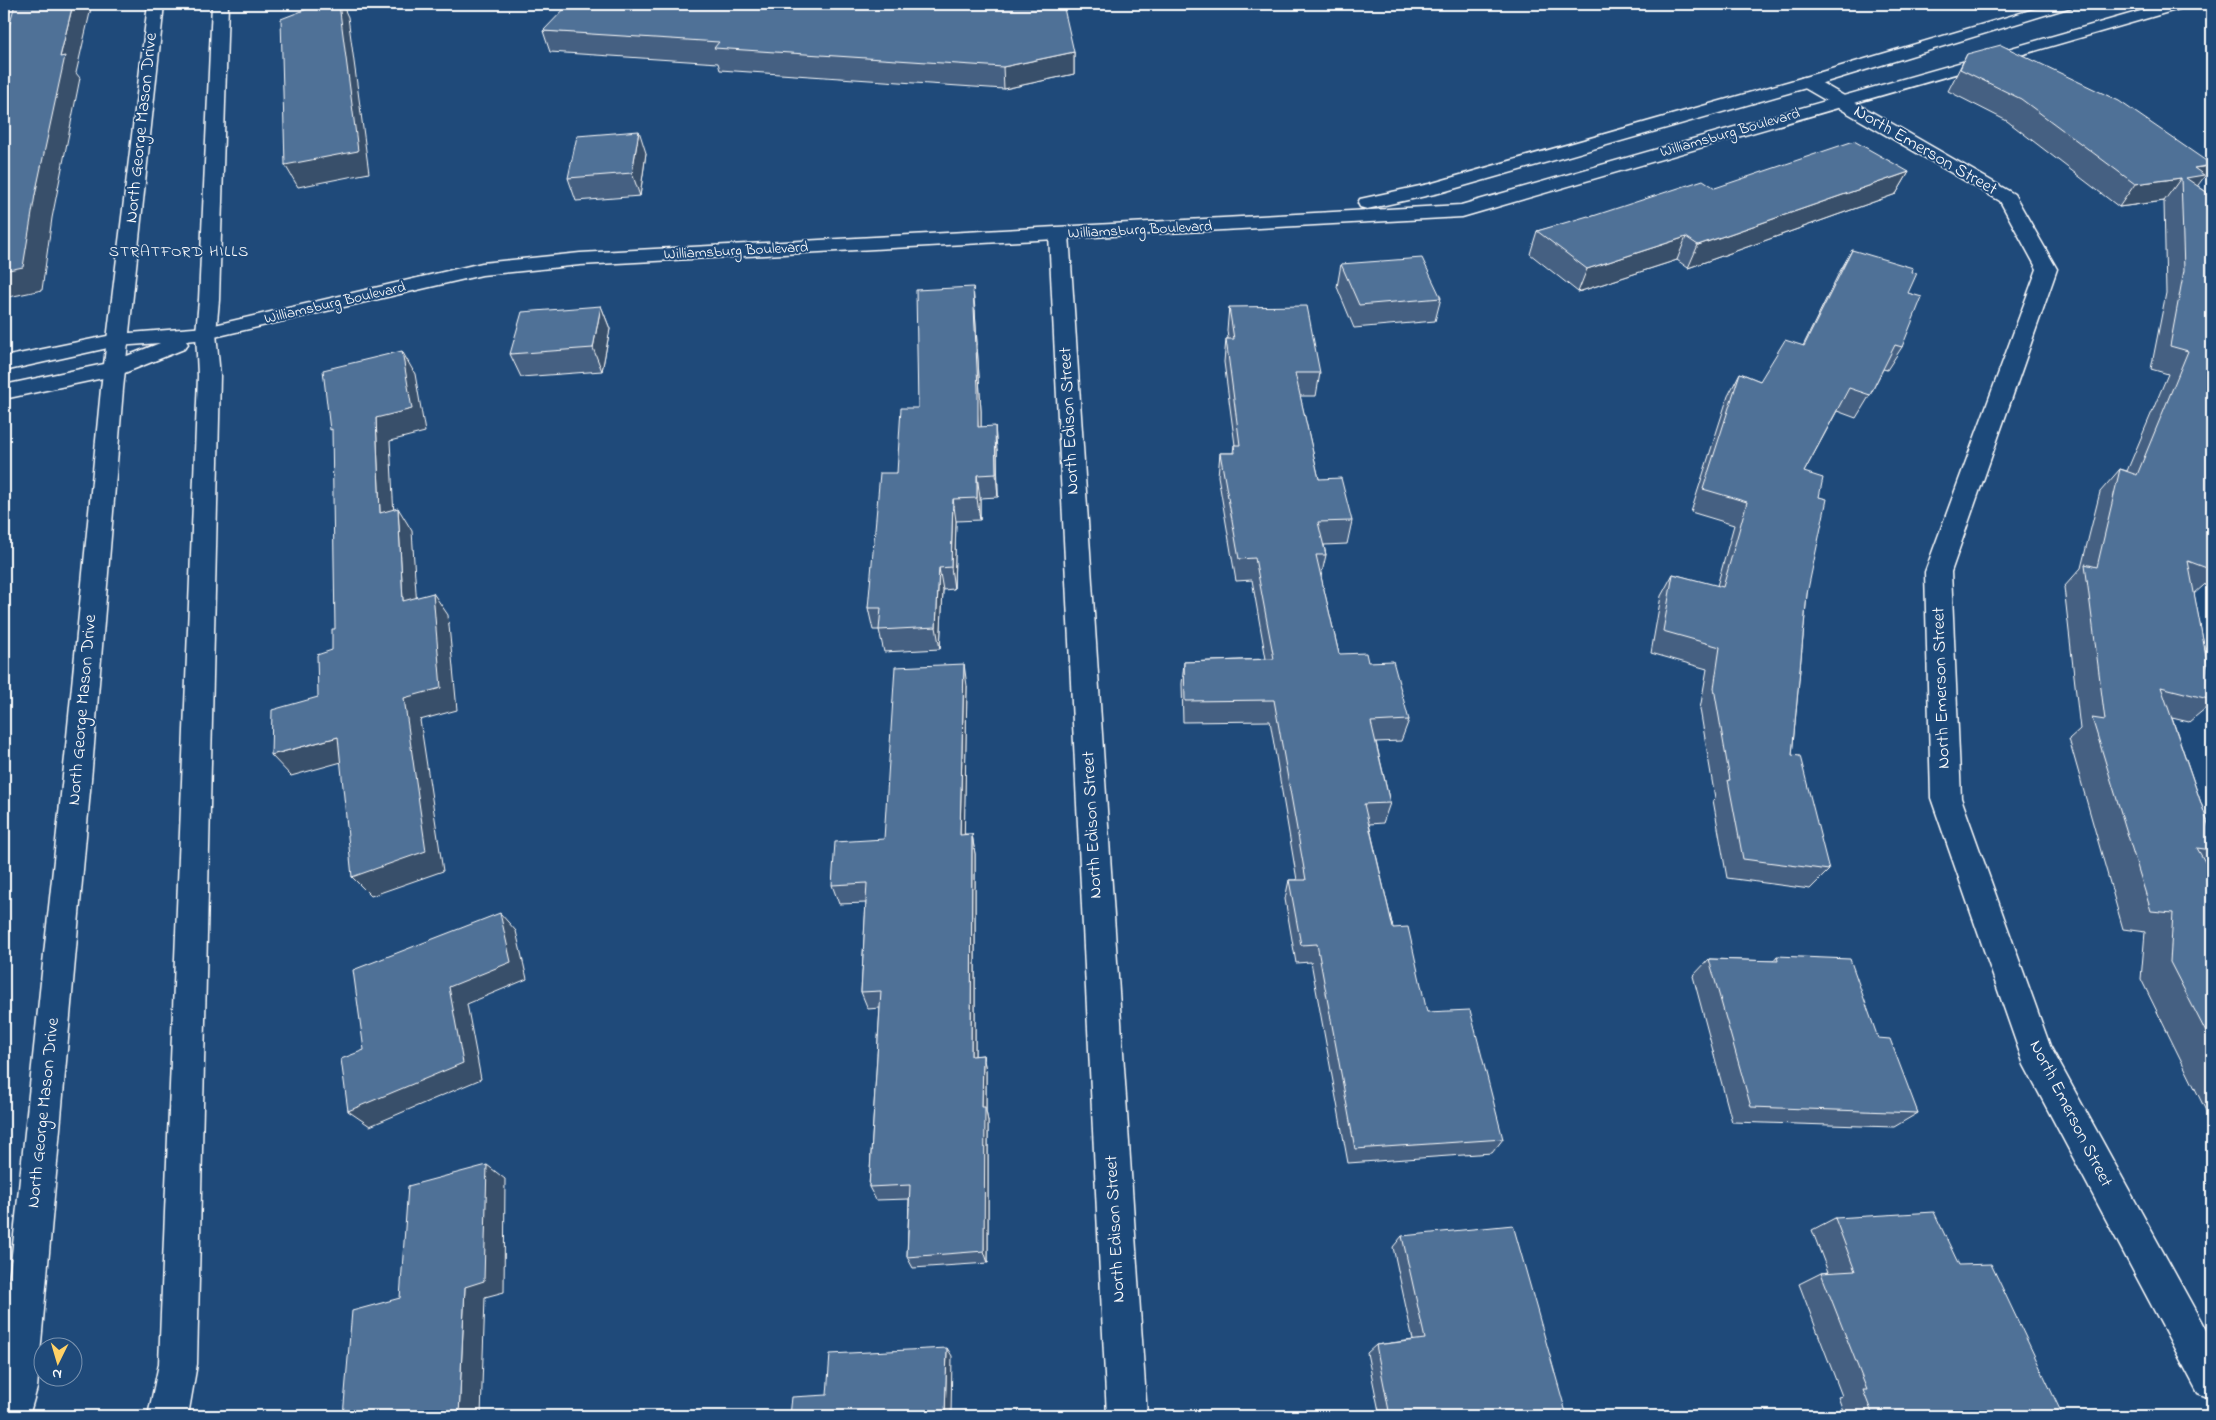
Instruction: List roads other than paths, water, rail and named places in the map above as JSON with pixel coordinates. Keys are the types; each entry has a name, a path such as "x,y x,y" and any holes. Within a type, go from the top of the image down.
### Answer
{"street":[{"name":"North George Mason Drive","path":"9,1416 18,1378 114,368 156,4"},
{"path":"168,1416 178,1364 209,386 206,333 209,300 220,4"},
{"name":"Williamsburg Boulevard","path":"1273,222 1432,189 1807,82 2066,4"},
{"name":"Williamsburg Boulevard","path":"4,392 114,368 206,333 482,269 580,259 1462,211 2181,4"},
{"name":"North Emerson Street","path":"1807,82 2007,198 2047,269 1938,572 1946,798 2036,1054 2212,1380"},
{"name":"North Edison Street","path":"1059,234 1127,1416"},
{"name":"Williamsburg Boulevard","path":"4,364 118,340 206,333"}],"district":[{"name":"STRATFORD HILLS","path":"179,252"}]}
